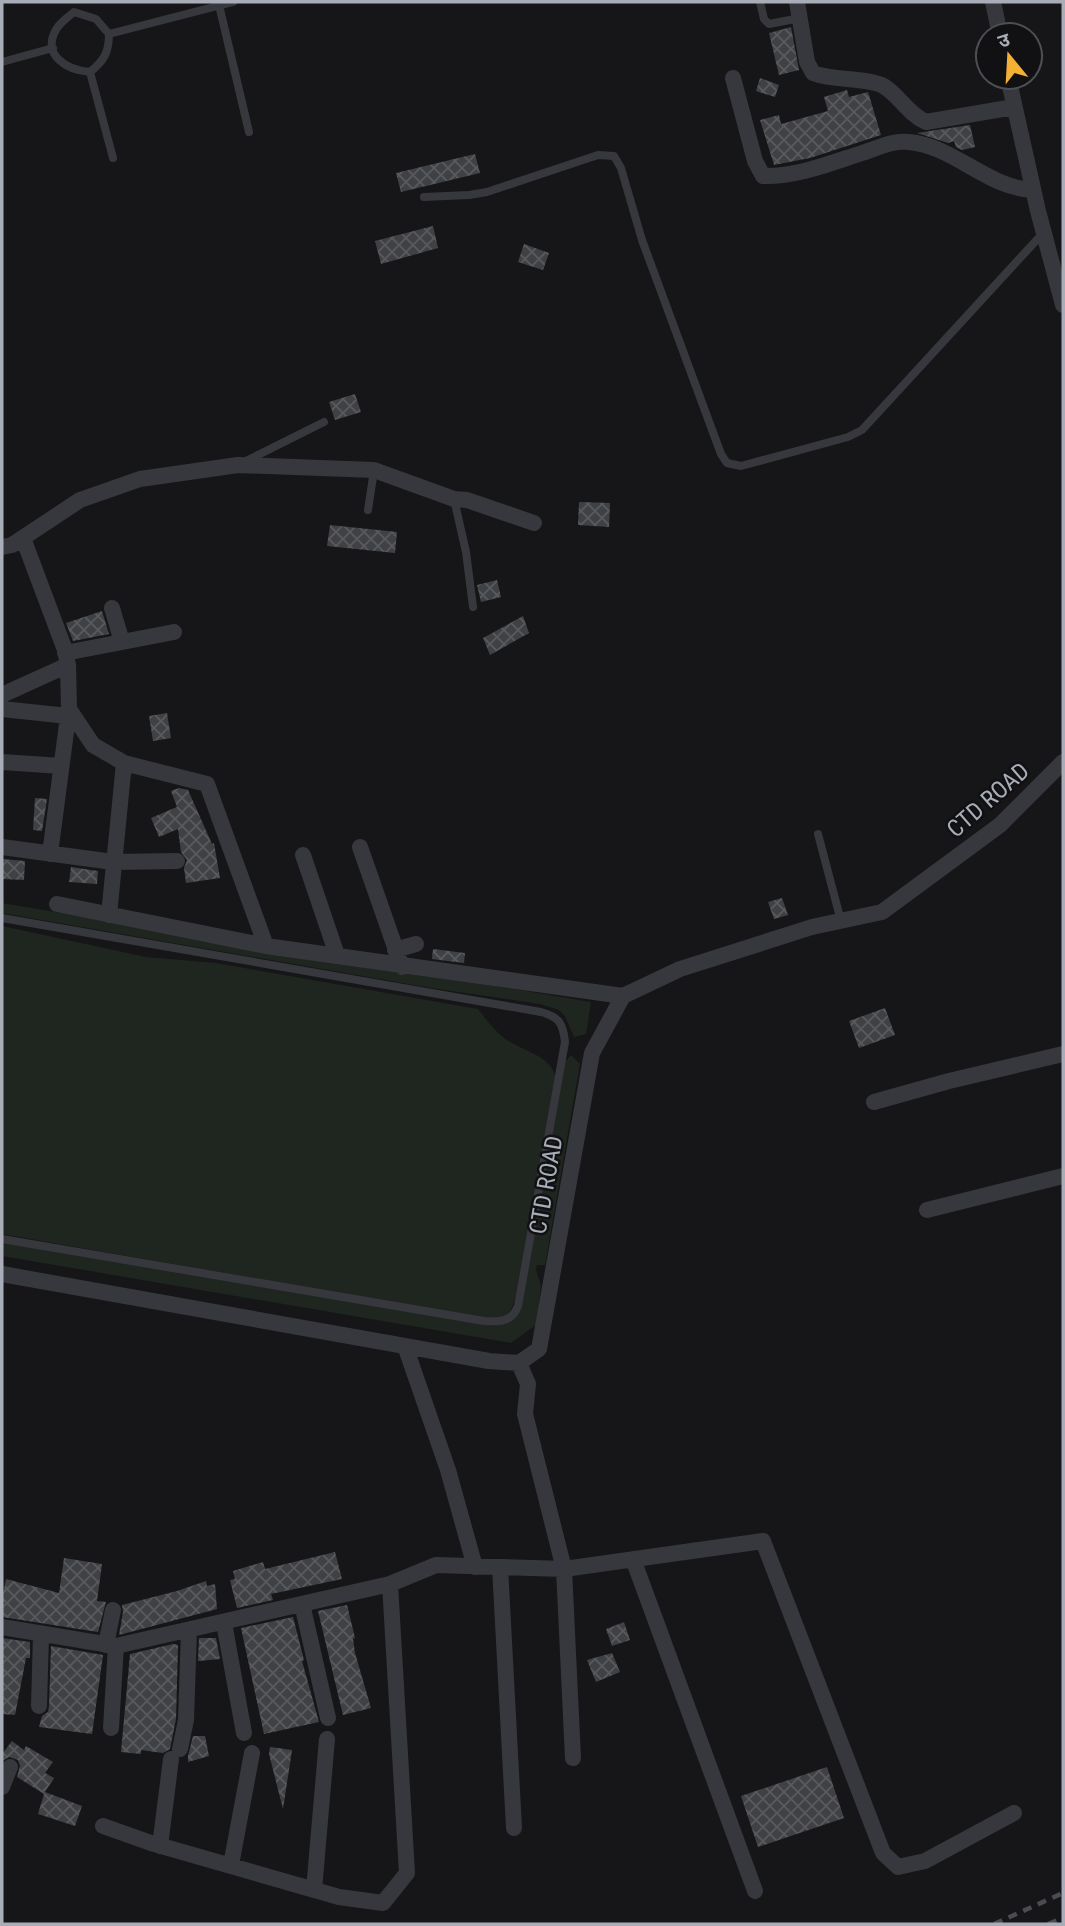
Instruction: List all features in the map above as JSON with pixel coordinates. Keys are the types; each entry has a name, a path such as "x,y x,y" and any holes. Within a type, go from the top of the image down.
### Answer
{"street":[{"path":"993,2 997,21"},
{"path":"799,10 807,62 813,73 827,78 877,83 887,88 913,117 926,122 1014,107"},
{"path":"733,79 755,161 763,176 778,176 827,164 897,141 927,145 1000,183 1016,189 1033,190"},
{"path":"1011,91 1063,305"},
{"path":"2,547 12,545 80,500 151,478 238,465 374,470 454,499 467,500 534,523"},
{"path":"23,538 67,659 68,712 50,854"},
{"path":"112,608 122,642"},
{"path":"2,695 67,659 122,642 174,632"},
{"path":"2,709 68,712"},
{"path":"68,712 93,746 124,763 207,784 266,946"},
{"path":"2,762 61,766"},
{"name":"CTD ROAD","path":"519,1363 539,1349 592,1053 623,996 680,969 812,927 882,912 1000,825 1063,762"},
{"path":"109,915 124,763"},
{"path":"2,847 113,862 177,861"},
{"path":"360,847 402,967"},
{"path":"303,855 337,955"},
{"path":"57,904 266,946 623,996"},
{"path":"395,950 416,944"},
{"path":"874,1102 1063,1054"},
{"path":"927,1210 1063,1176"},
{"path":"2,1274 489,1361 519,1363 528,1384 525,1414 564,1569 573,1758"},
{"path":"405,1346 448,1470 475,1567"},
{"path":"2,1627 111,1646 390,1584 436,1565 564,1569 763,1541 883,1853 898,1867 925,1861 1014,1813"},
{"path":"632,1559 755,1891"},
{"path":"500,1567 514,1828"},
{"path":"103,1826 160,1846 339,1897 383,1903 407,1873 390,1584"},
{"path":"302,1605 328,1718"},
{"path":"111,1728 113,1610"},
{"path":"224,1623 244,1733"},
{"path":"160,1846 175,1754 186,1720 189,1630"},
{"path":"39,1706 41,1635"},
{"path":"314,1890 327,1739"},
{"path":"231,1865 252,1753"},
{"path":"2,1787 10,1767"}],"lane":[{"path":"71,2 74,12"},
{"path":"109,34 233,2"},
{"path":"760,2 764,19 769,24 799,10"},
{"path":"219,5 249,132"},
{"path":"74,12 96,19 109,34 109,48 105,58 90,72 66,67 53,48 57,28 74,12"},
{"path":"2,62 53,48"},
{"path":"90,72 113,159"},
{"path":"424,197 487,192 598,155 614,156 621,168 642,240 721,454 727,463 741,466 841,440 862,430 1044,232"},
{"path":"238,465 324,422"},
{"path":"368,510 374,470"},
{"path":"454,499 466,552 473,607"},
{"path":"818,834 841,921"},
{"path":"2,918 541,1012 559,1019 568,1045 518,1306 511,1318 503,1321 485,1321 2,1239"}],"shaded area":[{"path":"2,903 591,1002 586,1034 574,1037 565,1016 559,1010 540,1004 431,988 2,913"},
{"path":"2,926 146,957 216,963 478,1009 504,1038 548,1063 555,1076 516,1295 510,1312 487,1319 2,1234"},
{"path":"571,1055 580,1064 545,1265 537,1265 536,1270 541,1285 537,1324 511,1343 2,1256 2,1241 489,1325 505,1324 516,1317 520,1307 564,1063"}],"building":[{"path":"791,27 799,70 779,75 769,33"},
{"path":"760,78 779,85 775,97 756,91"},
{"path":"847,90 849,97 868,92 881,135 810,158 774,165 760,120 779,115 781,124 828,111 824,97"},
{"path":"970,125 975,147 962,150 956,147 954,141 948,143 917,133"},
{"path":"475,154 480,173 401,192 396,173"},
{"path":"433,226 438,248 381,264 375,241"},
{"path":"524,244 549,253 543,270 518,262"},
{"path":"355,394 361,412 335,420 329,402"},
{"path":"579,502 610,503 609,527 578,525"},
{"path":"330,525 397,532 395,553 327,546"},
{"path":"497,580 501,597 481,602 477,585"},
{"path":"102,611 109,634 73,641 66,623"},
{"path":"523,616 529,633 490,655 483,638"},
{"path":"167,713 171,738 153,741 149,716"},
{"path":"179,788 188,790 212,844 214,843 220,878 186,883 184,868 187,860 181,852 178,829 159,837 151,818 177,807 171,791"},
{"path":"35,798 47,799 42,831 33,830"},
{"path":"2,859 25,861 24,880 2,879"},
{"path":"71,867 98,871 97,884 69,882"},
{"path":"782,898 788,915 774,919 768,902"},
{"path":"433,949 465,953 464,963 432,959"},
{"path":"885,1008 895,1035 859,1048 849,1021"},
{"path":"335,1552 342,1579 271,1594 273,1600 237,1608 230,1580 235,1579 233,1571 263,1562 265,1569"},
{"path":"64,1558 102,1564 97,1601 106,1602 98,1632 2,1617 6,1579 59,1593"},
{"path":"206,1581 207,1586 215,1584 217,1609 119,1635 122,1605"},
{"path":"347,1605 355,1638 355,1653 371,1708 343,1715 318,1611"},
{"path":"293,1617 319,1722 264,1734 241,1628"},
{"path":"624,1622 630,1640 612,1646 606,1629"},
{"path":"2,1638 30,1642 30,1658 26,1658 15,1715 2,1714"},
{"path":"199,1638 216,1638 220,1659 198,1661"},
{"path":"178,1645 176,1719 170,1749 163,1753 141,1750 141,1754 121,1752 130,1654"},
{"path":"51,1646 103,1655 92,1734 39,1727 49,1706"},
{"path":"612,1653 620,1672 596,1682 587,1660"},
{"path":"193,1736 205,1736 209,1756 188,1762 188,1756"},
{"path":"12,1741 24,1750 26,1746 53,1762 45,1773 54,1778 45,1792 82,1806 75,1826 38,1814 44,1794 17,1777 20,1766 18,1760 9,1757 2,1761 2,1754"},
{"path":"270,1747 292,1750 283,1809 269,1754"},
{"path":"827,1767 844,1818 758,1847 741,1796"}],"railway":[{"path":"994,1924 1063,1893"},
{"path":"1048,1924 1063,1918"}]}
